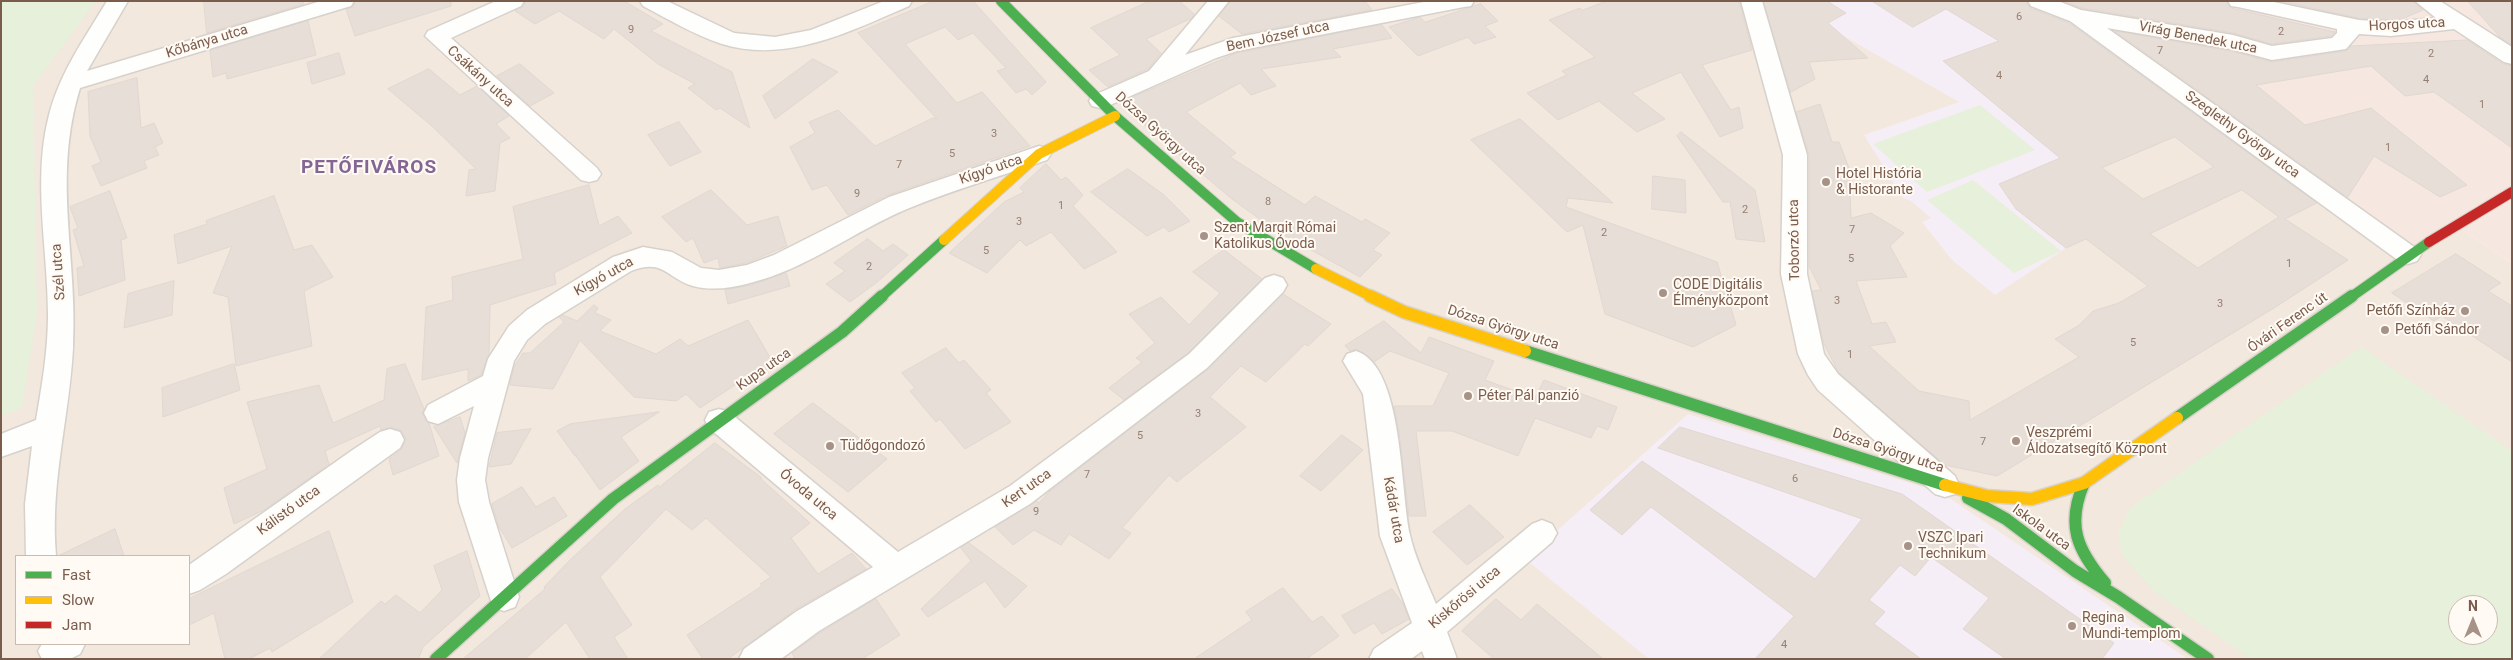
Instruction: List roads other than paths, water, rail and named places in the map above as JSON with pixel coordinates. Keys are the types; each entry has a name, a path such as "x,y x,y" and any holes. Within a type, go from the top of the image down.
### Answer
{"main road":[{"name":"Dózsa György utca","path":"1002,1 1108,109 1237,222 1321,272 1374,299 1412,314 1945,485 1987,496 2032,498 2084,483"},
{"name":"Kupa utca","path":"436,659 613,498 842,332 1040,154 1108,109"},
{"name":"Óvári Ferenc út","path":"2084,483 2320,319 2408,255 2512,192"},
{"name":"Iskola utca","path":"2084,483 2075,502 2074,521 2078,543 2092,570 2118,597"},
{"name":"Iskola utca","path":"1945,485 2006,519 2075,571 2118,597 2208,659"}],"street":[{"name":"Szél utca","path":"41,555 38,494 60,350 61,318 52,174 54,144 70,82 82,58 118,1"},
{"name":"Kőbánya utca","path":"70,82 344,1"},
{"name":"Csákány utca","path":"514,1 436,36 589,174"},
{"path":"650,1 729,38 756,43 800,41 822,35 902,1"},
{"path":"1155,76 1219,1"},
{"name":"Bem József utca","path":"1108,109 1155,76 1208,54 1253,40 1464,1"},
{"name":"Toborzó utca","path":"1751,1 1795,155 1794,274 1811,354 1817,368 1828,382 1945,485"},
{"name":"Virág Benedek utca","path":"2038,1 2077,16 2233,42 2272,53 2338,44 2348,35 2347,25"},
{"name":"Horgos utca","path":"2238,1 2347,25 2391,29 2460,22"},
{"path":"2425,1 2512,57"},
{"path":"2444,1 2460,22"},
{"name":"Szeglethy György utca","path":"2077,16 2408,255"},
{"name":"Kígyó utca","path":"504,597 474,502 472,480 474,458 501,359 518,333 536,317 622,264 643,256 663,258 696,278 719,279 749,274 783,262 898,203 1040,154"},
{"name":"Kert utca","path":"754,659 808,620 1012,500 1198,361 1274,285"},
{"name":"Kádár utca","path":"1356,361 1376,392 1380,409 1395,536 1428,629 1441,659"},
{"path":"438,413 493,383"},
{"name":"Óvoda utca","path":"719,420 897,569"},
{"path":"1,446 48,428"},
{"name":"Kálistó utca","path":"190,580 230,554 356,462 390,440"},
{"name":"Kiskőrösi utca","path":"1385,659 1428,629 1542,534"}],"place":[{"name":"Hotel História & Historante","path":"1826,182"},
{"name":"Szent Margit Római Katolikus Óvoda","path":"1204,236"},
{"name":"CODE Digitális Élményközpont","path":"1663,293"},
{"name":"Petőfi Színház","path":"2465,311"},
{"name":"Petőfi Sándor","path":"2385,330"},
{"name":"Péter Pál panzió","path":"1468,396"},
{"name":"Veszprémi Áldozatsegítő Központ","path":"2016,441"},
{"name":"Tüdőgondozó","path":"830,446"},
{"name":"VSZC Ipari Technikum","path":"1908,546"},
{"name":"Regina Mundi-templom","path":"2072,626"}],"district":[{"name":"PETŐFIVÁROS","path":"369,168"}]}
